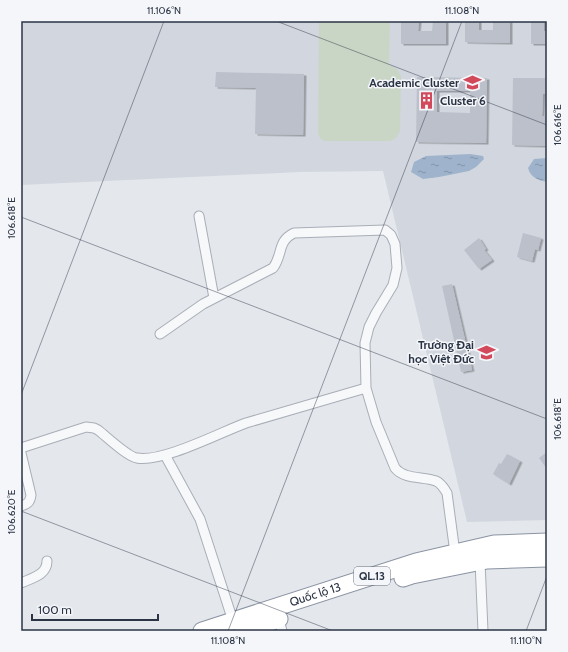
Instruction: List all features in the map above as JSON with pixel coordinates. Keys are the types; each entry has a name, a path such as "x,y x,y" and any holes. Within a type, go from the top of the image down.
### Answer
{"highway":[{"name":"Quốc lộ 13","path":"238,626 416,562 494,544 547,542"},
{"name":"Quốc lộ 13","path":"202,631 238,626 281,625 412,575 487,560 547,558"}],"street":[{"path":"199,216 214,298"},
{"path":"160,334 214,298 266,273 273,268 278,262 282,244 287,236 294,233 385,230 391,235 395,244 397,268 393,285 372,320 365,343 366,388 376,422 395,468 404,474 436,481 447,493 455,553"},
{"path":"21,448 86,427 98,430 136,458 142,459 165,455 245,424 366,388"},
{"path":"21,453 31,495 31,500 21,506"},
{"path":"165,455 200,519 238,626"},
{"path":"21,583 39,576 44,572 47,566 47,561"},
{"path":"480,561 483,631"}],"shaded area":[{"name":"Trường Đại học Việt Đức","path":"21,21 547,21 547,520 467,522 383,171 300,172 21,185"}],"green space":[{"path":"319,21 390,21 389,65 397,69 401,76 400,131 396,138 390,141 324,141 321,139 318,134"}],"water":[{"path":"470,154 483,156 484,159 476,167 469,171 423,179 411,172 414,162 426,156"},
{"path":"547,158 547,182 535,178 528,168 534,159"}],"building":[{"path":"401,21 419,21 418,31 432,31 433,21 446,21 446,44 401,44"},
{"path":"465,21 479,21 479,30 493,30 493,21 510,21 510,43 465,42"},
{"path":"531,21 544,21 544,31 547,31 547,44 531,44"},
{"path":"216,72 304,74 303,135 255,134 256,88 215,87"},
{"name":"Cluster 6","path":"417,77 487,78 486,143 416,142","holes":["437,91 470,91 470,113 437,112"]},
{"path":"513,78 547,78 547,94 543,94 542,116 547,116 547,146 512,145"},
{"path":"523,233 541,238 538,250 535,249 532,261 517,257"},
{"path":"479,238 486,249 484,250 492,260 479,269 464,250"},
{"path":"452,284 472,370 461,372 442,286"},
{"path":"547,452 547,469 539,458"},
{"path":"507,454 520,461 509,484 493,474 499,463 501,464"}],"place":[{"name":"Academic Cluster","path":"472,83"},
{"name":"Cluster 6","path":"427,101"},
{"name":"Trường Đại học Việt Đức","path":"487,352"}]}
